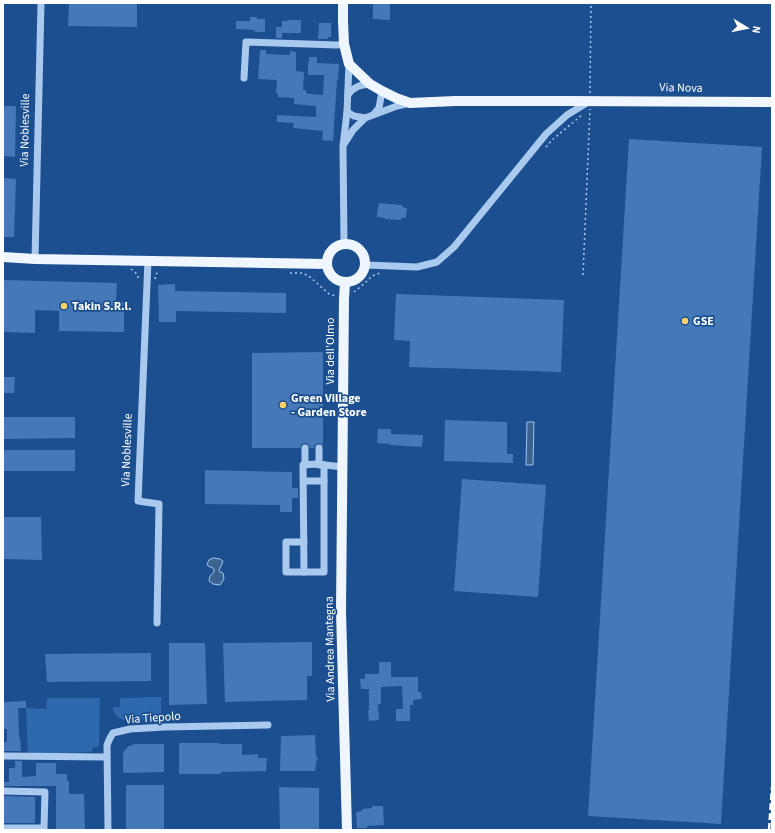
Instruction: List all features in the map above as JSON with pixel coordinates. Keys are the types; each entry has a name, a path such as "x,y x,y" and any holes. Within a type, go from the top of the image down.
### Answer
{"main road":[{"path":"343,3 344,44 348,64 370,84 396,98 410,103"},
{"name":"Via Nova","path":"410,103 455,101 590,105 772,102"},
{"path":"340,245 353,245 360,249 366,264 364,272 359,278 352,282 345,283 337,280 331,275 327,268 327,259 332,250 340,245"},
{"path":"3,257 327,264"},
{"name":"Via dell'Olmo","path":"343,467 345,283"},
{"name":"Via Andrea Mantegna","path":"343,467 341,612 347,830"}],"street":[{"name":"Via Noblesville","path":"34,258 41,3"},
{"path":"244,78 246,42 344,44"},
{"path":"344,244 343,146 347,112 348,64"},
{"path":"348,95 353,88 370,84"},
{"path":"373,116 379,108 382,91"},
{"path":"347,112 354,116 365,118 397,106 410,103"},
{"path":"366,264 417,267 437,262 454,246 546,134 567,115 590,105"},
{"path":"343,146 354,130 365,118"},
{"name":"Via Noblesville","path":"148,260 138,501 159,504 157,623"},
{"path":"304,572 305,448"},
{"path":"304,542 286,542 286,572 324,572 324,481 318,448"},
{"path":"305,465 343,467"},
{"path":"304,481 324,481"},
{"name":"Via Tiepolo","path":"108,830 107,745 113,733 165,727 268,725"},
{"path":"3,756 107,757"},
{"path":"3,791 45,792 44,828 3,828"}],"path":[{"path":"583,275 590,105 591,3"},
{"path":"155,281 156,274 161,270"},
{"path":"287,273 303,274 310,277 329,294 336,296 337,299"}],"shaded area":[{"path":"527,422 534,422 533,465 526,465"},
{"path":"213,558 223,561 219,570 223,573 224,579 220,585 213,584 209,581 214,570 207,564 209,560"},
{"path":"161,697 161,719 124,720 117,717 113,710 113,707 120,707 120,698"},
{"path":"47,698 100,698 99,747 93,747 92,752 28,754 26,708 46,709"}],"building":[{"path":"69,3 137,3 137,27 68,26"},
{"path":"373,3 390,3 390,20 373,19"},
{"path":"250,17 265,19 265,32 236,29 236,21 250,21"},
{"path":"301,20 301,33 282,33 282,38 276,38 276,27 282,27 282,21"},
{"path":"319,23 331,23 331,37 328,37 327,39 318,39"},
{"path":"260,50 266,50 266,54 290,55 290,51 296,52 296,71 304,72 303,90 306,90 306,93 310,94 323,95 324,75 308,75 309,57 317,57 317,63 339,64 333,141 322,140 323,131 293,128 294,123 277,122 277,115 316,117 316,106 294,104 294,98 278,97 278,93 276,93 277,80 258,79"},
{"path":"3,106 16,106 15,157 3,156"},
{"name":"GSE","path":"629,139 762,147 721,824 588,816"},
{"path":"3,178 16,179 14,237 3,237"},
{"path":"379,203 402,205 402,207 407,208 406,218 401,218 401,220 377,217"},
{"name":"Takin S.R.l.","path":"3,280 117,283 116,301 124,302 124,332 59,331 59,311 35,310 35,333 3,332"},
{"path":"175,284 175,291 286,293 286,313 176,311 176,322 159,322 158,285"},
{"path":"396,294 564,300 561,372 409,367 410,341 394,340"},
{"path":"323,352 323,446 319,443 315,445 314,448 310,448 308,444 305,443 301,445 300,448 252,448 252,353"},
{"path":"3,377 15,377 14,393 3,393"},
{"path":"3,417 75,417 75,438 3,439"},
{"path":"445,420 507,422 507,454 513,454 513,463 444,461"},
{"path":"378,429 391,429 391,434 423,435 422,447 377,443"},
{"path":"3,450 75,450 75,471 3,471"},
{"path":"205,470 292,472 292,488 298,488 298,498 292,498 292,512 280,512 280,505 205,504"},
{"path":"462,479 546,485 538,597 454,591"},
{"path":"3,517 41,517 42,560 3,559"},
{"path":"312,642 312,676 307,676 307,700 225,702 223,643"},
{"path":"169,643 205,643 207,704 169,705"},
{"path":"151,653 151,681 47,682 45,654"},
{"path":"379,662 391,662 391,677 418,677 418,692 421,692 422,699 413,700 413,705 410,705 410,721 396,721 396,709 403,709 402,686 381,687 381,704 378,704 379,720 369,721 369,689 361,689 360,679 365,679 365,674 379,674"},
{"path":"26,701 26,708 18,708 21,751 3,751 3,742 7,742 7,729 3,729 3,702"},
{"path":"315,735 316,756 318,759 316,762 315,771 280,771 281,736"},
{"path":"179,743 242,744 242,755 258,754 258,758 267,758 266,771 221,772 221,774 179,774"},
{"path":"135,744 164,744 164,772 123,772 123,754 129,746"},
{"path":"15,761 22,761 22,777 36,776 36,763 56,763 56,774 67,774 67,781 69,781 69,794 84,794 85,830 56,830 56,786 3,786 3,782 9,782 9,768 15,768"},
{"path":"126,785 164,785 164,830 126,830"},
{"path":"279,787 319,788 319,830 280,829"},
{"path":"3,796 35,797 35,823 3,823"},
{"path":"372,806 383,806 384,825 357,828 356,812 362,811 362,809 372,808"}],"railway":[{"path":"769,830 772,787"}],"place":[{"name":"Takin S.R.l.","path":"64,306"},
{"name":"GSE","path":"685,321"},
{"name":"Green Village - Garden Store","path":"283,405"}]}
